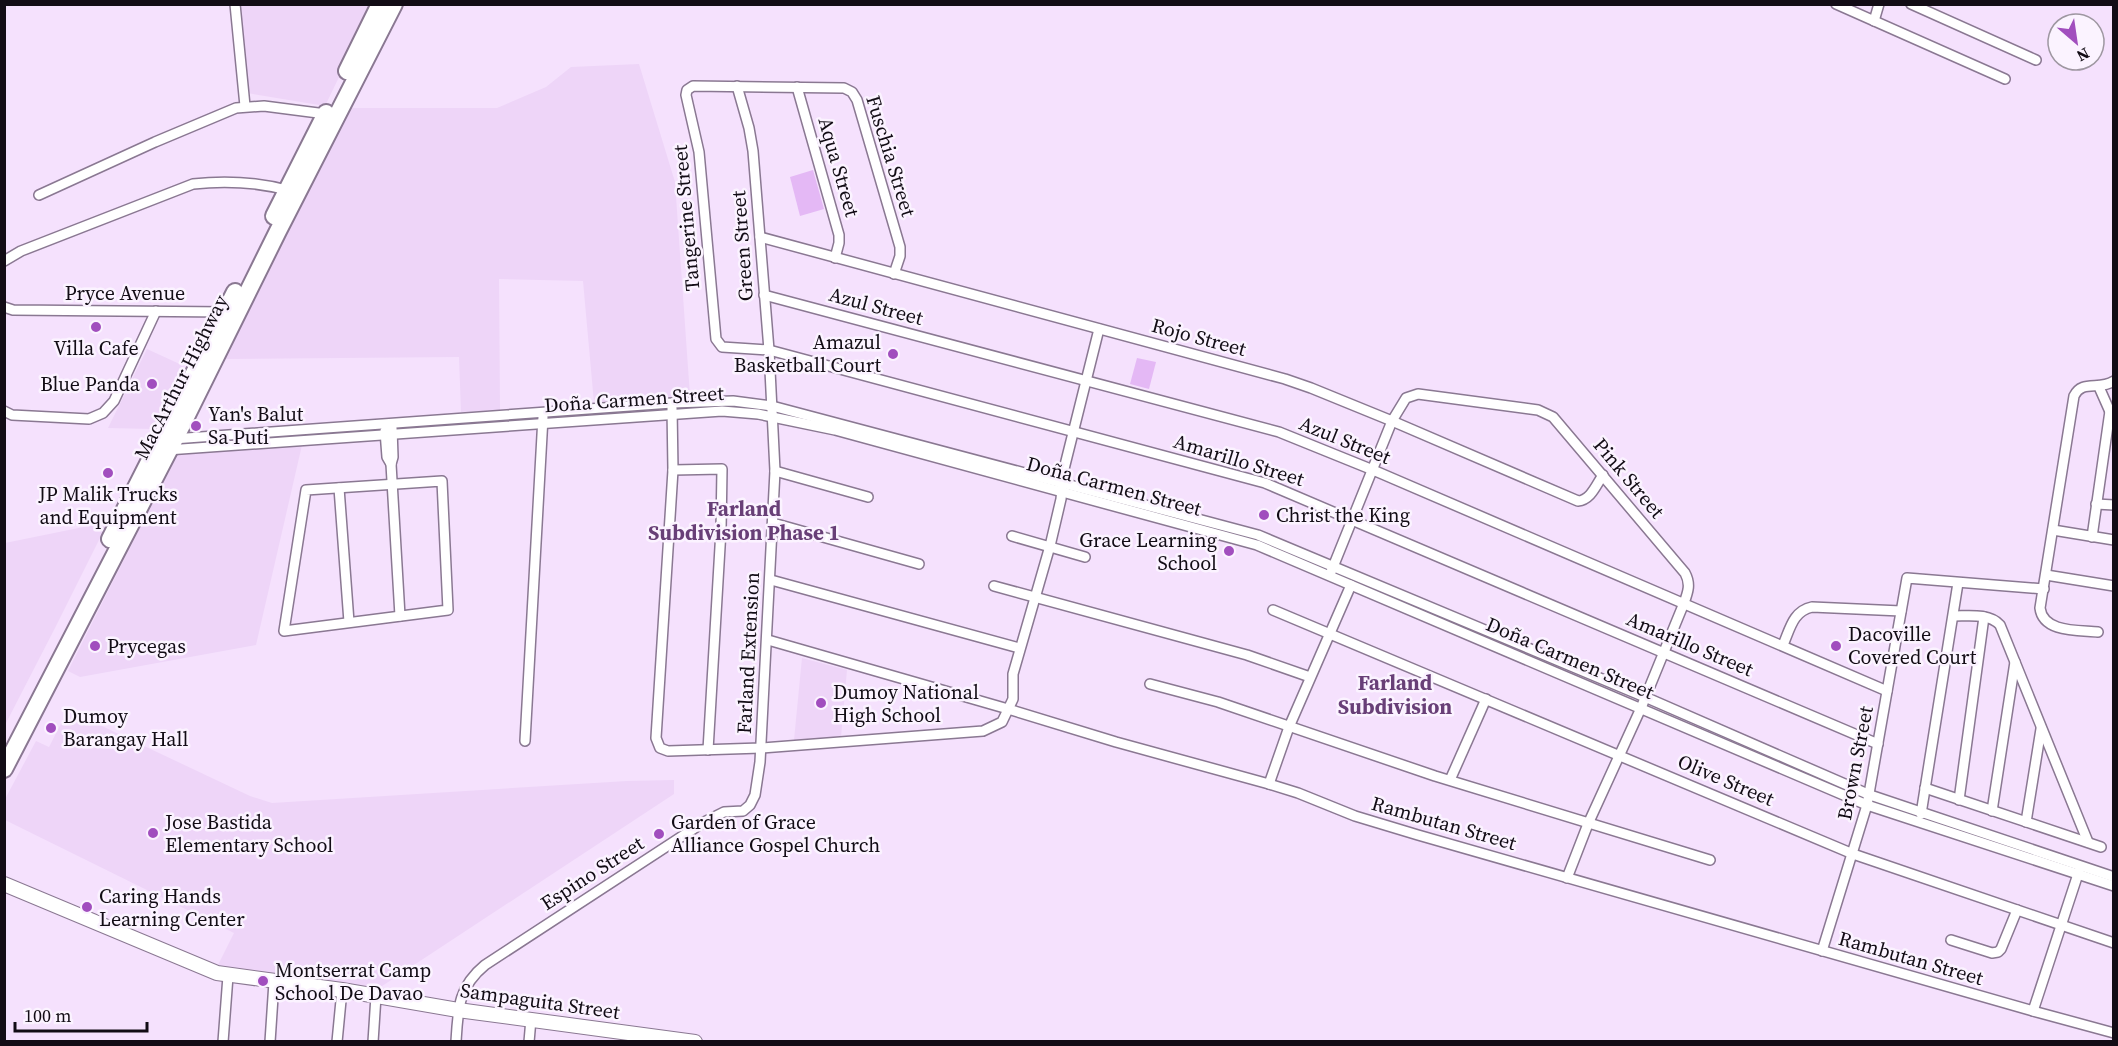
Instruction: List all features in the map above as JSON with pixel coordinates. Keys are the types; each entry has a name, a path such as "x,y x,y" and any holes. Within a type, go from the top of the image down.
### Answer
{"highway":[{"name":"MacArthur Highway","path":"293,192 326,114 380,4"},
{"name":"MacArthur Highway","path":"4,769 7,746 87,598 293,192 394,4"}],"street":[{"path":"235,4 245,106"},
{"path":"1836,4 2005,79"},
{"path":"1874,21 1879,4"},
{"path":"1911,4 2036,60"},
{"name":"Tangerine Street","path":"737,86 693,86 687,90 686,96 699,152 716,339 725,348 769,350"},
{"name":"Fuschia Street","path":"737,86 844,88 855,94 900,247 900,256 894,274"},
{"name":"Green Street","path":"737,86 751,135 773,417"},
{"name":"Aqua Street","path":"797,87 837,227 839,243 835,258"},
{"path":"39,195 184,129 245,106 264,106 326,114"},
{"path":"4,261 21,251 193,184 249,182 293,192"},
{"name":"Rojo Street","path":"760,237 1285,379 1578,501 1583,501 1589,496 1603,475"},
{"name":"Azul Street","path":"764,295 1279,432 1373,470 1887,691"},
{"name":"Pryce Avenue","path":"7,310 231,313"},
{"path":"4,411 12,415 89,419 103,413 114,401 156,311"},
{"path":"672,403 672,470 656,738 658,746 663,750 761,748 983,731 1002,722 1013,699 1013,674 1019,648 1050,546 1064,468 1088,381 1099,329"},
{"name":"Amarillo Street","path":"769,350 1265,483 1878,744"},
{"path":"2098,632 2061,628 2046,621 2040,608 2074,396 2084,386 2099,387 2114,381"},
{"path":"2092,537 2112,415 2099,387"},
{"name":"Pink Street","path":"1392,422 1402,402 1409,396 1418,394 1546,412 1560,424 1689,580 1684,603 1641,708 1618,754 1588,824 1568,878"},
{"name":"Doña Carmen Street","path":"388,429 543,412 672,403 733,401 772,406 896,442 1241,535 1276,547 1645,697 1868,800 1921,814 2080,871 2114,886"},
{"name":"Doña Carmen Street","path":"165,445 388,429 543,423 734,411 896,442"},
{"path":"525,741 543,412"},
{"name":"Farland Extension","path":"761,748 775,471 773,417"},
{"path":"1331,571 1392,422"},
{"path":"388,429 393,457 391,464 400,616"},
{"path":"672,470 722,469 721,530 708,750"},
{"path":"775,471 867,497"},
{"path":"442,481 448,610 284,631 306,490 339,488 442,481"},
{"path":"339,488 350,622"},
{"path":"2097,504 2114,505"},
{"path":"773,523 920,564"},
{"path":"2053,530 2114,540"},
{"path":"1012,536 1085,556"},
{"name":"Doña Carmen Street","path":"1331,571 1351,585 1641,708 1868,800 2080,871 2114,877"},
{"path":"2046,575 2114,586"},
{"name":"Brown Street","path":"1822,951 1868,800 1907,578 1958,583"},
{"path":"771,580 1019,648"},
{"path":"1921,814 1958,583 2044,589"},
{"path":"1269,784 1310,677 1351,585"},
{"path":"994,586 1247,655 1310,677"},
{"path":"1783,645 1796,616 1806,608 1901,611"},
{"name":"Olive Street","path":"1273,610 1853,854 2114,943"},
{"path":"1954,616 1984,617 2000,625 2088,842"},
{"path":"1959,800 1984,617"},
{"name":"Rambutan Street","path":"768,640 1116,742 1269,784 1378,823 2114,1033"},
{"path":"1992,811 2015,662"},
{"path":"1150,684 1218,702 1289,728 1450,780 1710,860"},
{"path":"1450,780 1486,699"},
{"path":"2026,822 2041,728"},
{"name":"Espino Street","path":"456,1041 458,1010 464,989 471,978 485,965 694,828 724,812 738,812 747,808 755,795 761,748"},
{"path":"1924,788 2102,847"},
{"path":"2033,1011 2080,871"},
{"name":"Sampaguita Street","path":"4,884 207,970 228,976 342,990 458,1010 531,1019 635,1038 695,1041"},
{"path":"1951,940 1992,953 1998,952 2018,909"},
{"path":"223,1041 228,976"},
{"path":"270,1041 274,982"},
{"path":"337,1041 342,990"},
{"path":"373,1041 376,996"},
{"path":"529,1041 531,1019"}],"shaded area":[{"path":"238,5 374,5 325,106 247,93"},
{"path":"639,64 675,182 690,396 594,403 583,281 499,279 500,410 461,412 459,357 224,359 345,108 497,108 546,87 571,67"},
{"path":"813,170 824,209 800,216 790,177"},
{"path":"147,349 184,366 153,429 108,428"},
{"path":"1137,358 1156,362 1149,389 1130,384"},
{"name":"Prycegas","path":"302,445 256,645 80,677 68,671 177,454"},
{"path":"108,522 56,626 5,725 5,543"},
{"name":"Dumoy National High School","path":"802,658 847,670 841,737 794,740"},
{"path":"68,710 250,796 272,803 627,781 674,780 674,794 376,990 217,967 234,933 5,820 4,801 36,741 49,747"}],"place":[{"name":"Villa Cafe","path":"96,327"},
{"name":"Amazul Basketball Court","path":"893,354"},
{"name":"Blue Panda","path":"152,384"},
{"name":"Yan's Balut Sa Puti","path":"196,426"},
{"name":"JP Malik Trucks and Equipment","path":"108,473"},
{"name":"Christ the King","path":"1264,515"},
{"name":"Grace Learning School","path":"1229,551"},
{"name":"Prycegas","path":"95,646"},
{"name":"Dacoville Covered Court","path":"1836,646"},
{"name":"Dumoy National High School","path":"821,703"},
{"name":"Dumoy Barangay Hall","path":"51,728"},
{"name":"Jose Bastida Elementary School","path":"153,833"},
{"name":"Garden of Grace Alliance Gospel Church","path":"659,834"},
{"name":"Caring Hands Learning Center","path":"87,907"},
{"name":"Montserrat Camp School De Davao","path":"263,981"}],"district":[{"name":"Farland Subdivision Phase 1","path":"744,521"},
{"name":"Farland Subdivision","path":"1395,695"}]}
